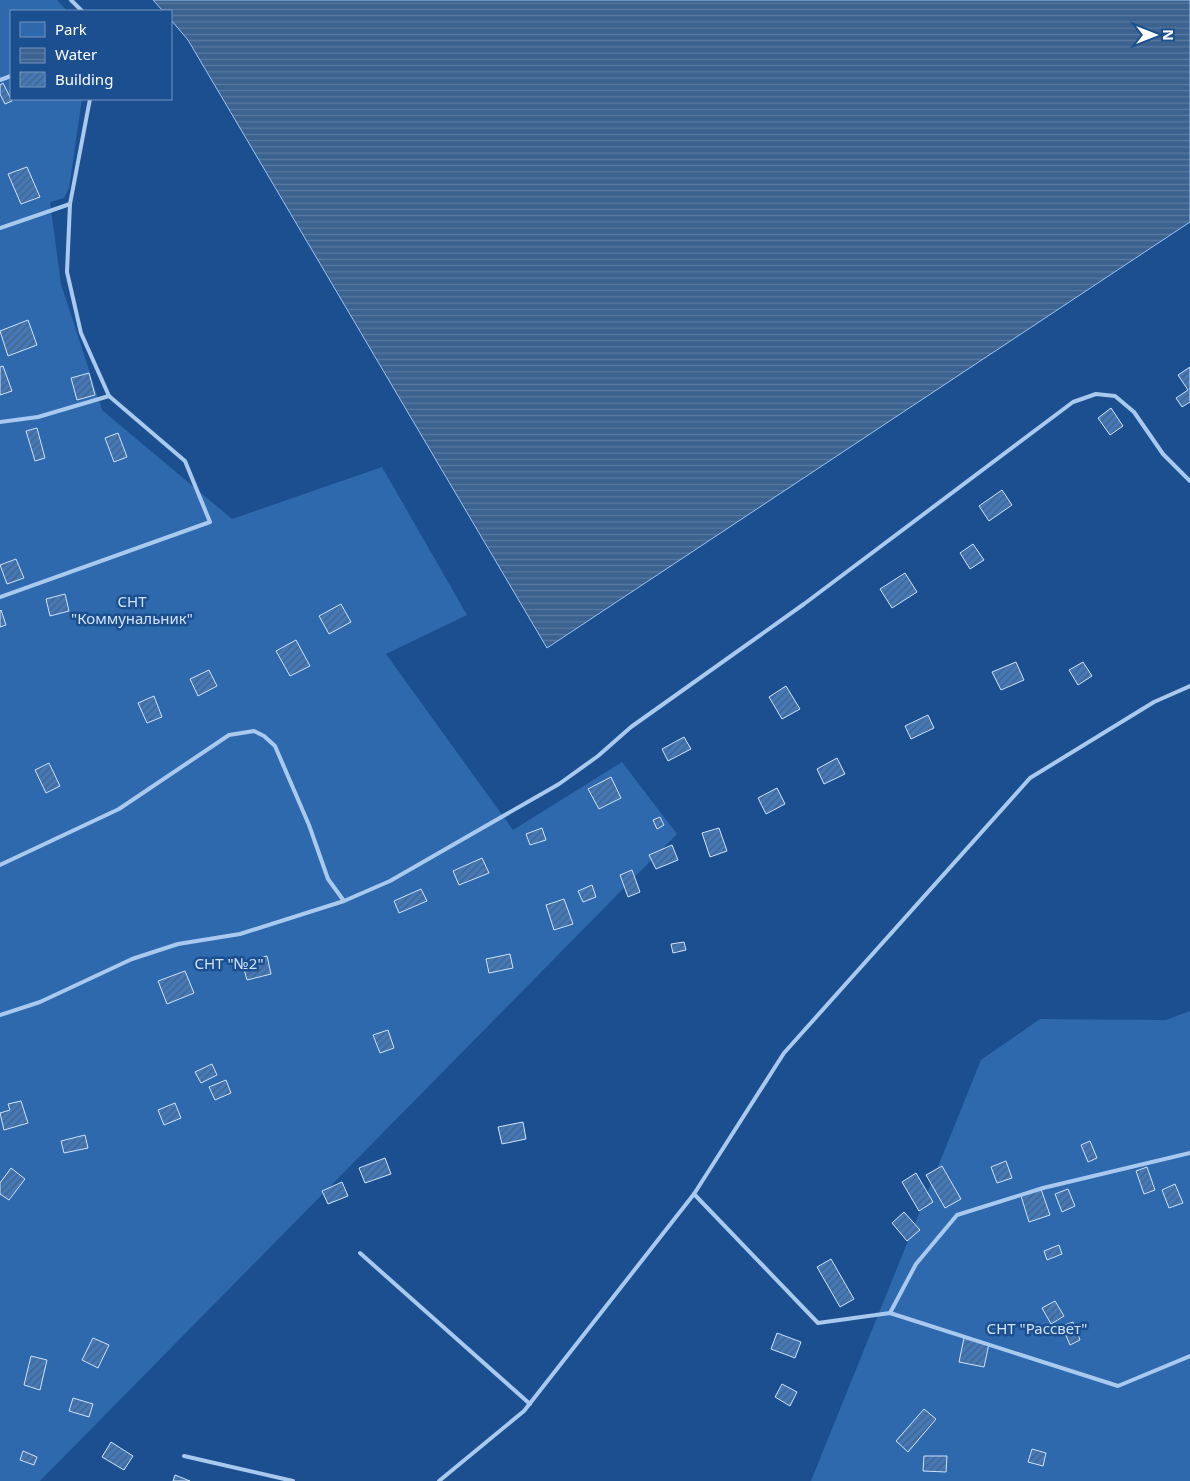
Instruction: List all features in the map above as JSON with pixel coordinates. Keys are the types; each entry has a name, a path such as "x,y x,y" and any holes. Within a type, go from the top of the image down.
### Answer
{"lane":[{"path":"71,0 81,10"},
{"path":"0,597 210,522 185,460 109,396 81,333 67,272 70,204 90,100"},
{"path":"0,228 70,204"},
{"path":"0,1015 40,1002 132,960 178,944 240,934 344,901 390,881 559,784 598,756 631,727 804,604 1073,402 1096,394 1115,396 1134,412 1163,454 1190,481"},
{"path":"0,422 38,417 109,396"},
{"path":"439,1481 524,1412 694,1194 784,1053 1030,778 1154,702 1190,686"},
{"path":"0,865 119,809 229,735 254,732 264,736 275,746 309,825 328,879 344,901"},
{"path":"890,1313 916,1264 957,1214 1043,1188 1190,1153"},
{"path":"694,1194 818,1323 890,1313 1118,1386 1190,1356"},
{"path":"360,1253 530,1404"},
{"path":"184,1456 293,1481"}],"green space":[{"name":"СНТ \"№2\"","path":"0,0 57,0 66,10 10,10 10,100 82,100 69,188 64,198 50,202 61,284 102,410 232,519 382,467 467,615 386,654 513,830 622,762 677,834 40,1481 0,1481"},
{"name":"СНТ \"Рассвет\"","path":"1190,1011 1190,1481 811,1481 981,1060 1040,1019 1166,1020"}],"water":[{"path":"153,0 1190,0 1190,222 547,648 188,40 172,21 172,10 162,10"}],"building":[{"path":"3,83 12,101 5,104 0,94 0,85"},
{"path":"27,167 40,197 21,204 8,174"},
{"path":"28,320 37,345 8,356 0,331"},
{"path":"3,366 12,391 0,395 0,367"},
{"path":"1190,367 1190,402 1182,407 1176,398 1188,390 1178,375"},
{"path":"89,373 95,395 77,400 71,378"},
{"path":"1111,408 1123,426 1110,435 1098,418"},
{"path":"37,428 45,458 35,461 26,431"},
{"path":"118,433 127,457 114,462 105,438"},
{"path":"1002,490 1012,505 989,521 979,506"},
{"path":"973,544 984,560 970,569 960,553"},
{"path":"16,559 24,578 7,584 0,565"},
{"path":"905,573 917,592 892,608 880,589"},
{"path":"65,594 69,611 50,616 46,599"},
{"path":"341,604 351,622 329,634 319,616"},
{"path":"0,611 6,625 0,627"},
{"path":"296,640 310,666 290,676 276,651"},
{"path":"1016,662 1024,680 1001,690 992,672"},
{"path":"1083,662 1092,676 1078,685 1069,670"},
{"path":"209,670 217,686 198,696 190,679"},
{"path":"786,686 800,709 782,719 769,697"},
{"path":"154,696 162,717 147,723 138,703"},
{"path":"928,715 934,728 911,739 905,726"},
{"path":"684,737 691,749 668,761 662,749"},
{"path":"837,758 845,774 824,784 817,769"},
{"path":"49,763 60,786 46,793 35,770"},
{"path":"611,777 621,798 599,809 588,789"},
{"path":"777,788 785,804 766,814 758,798"},
{"path":"660,817 664,825 657,829 653,820"},
{"path":"542,828 546,840 530,845 526,834"},
{"path":"719,828 727,851 710,857 702,833"},
{"path":"672,845 678,860 656,869 649,855"},
{"path":"482,858 489,873 459,885 453,871"},
{"path":"632,870 640,892 628,897 620,875"},
{"path":"592,885 596,897 583,902 578,891"},
{"path":"421,889 427,901 399,913 394,901"},
{"path":"564,899 573,924 554,930 546,905"},
{"path":"684,942 686,950 673,953 671,944"},
{"path":"510,954 513,968 489,973 486,959"},
{"path":"267,956 271,974 247,980 242,962"},
{"path":"185,971 194,993 167,1004 158,981"},
{"path":"388,1030 394,1048 380,1053 373,1035"},
{"path":"212,1064 217,1075 201,1083 195,1072"},
{"path":"226,1080 231,1093 215,1100 209,1087"},
{"path":"21,1101 28,1123 4,1130 0,1113 10,1110 8,1104"},
{"path":"175,1103 181,1118 164,1125 158,1110"},
{"path":"523,1122 526,1139 502,1144 498,1127"},
{"path":"85,1135 88,1148 64,1153 61,1141"},
{"path":"1090,1141 1097,1158 1088,1162 1081,1145"},
{"path":"385,1158 391,1174 365,1183 359,1168"},
{"path":"1006,1161 1012,1178 997,1183 991,1167"},
{"path":"942,1166 961,1199 945,1208 926,1175"},
{"path":"1147,1167 1155,1190 1144,1194 1136,1171"},
{"path":"11,1168 25,1179 9,1200 0,1194 0,1183"},
{"path":"916,1173 933,1202 919,1211 902,1182"},
{"path":"342,1182 348,1196 328,1204 322,1191"},
{"path":"1175,1184 1183,1203 1169,1208 1162,1190"},
{"path":"1041,1189 1050,1215 1029,1222 1021,1196"},
{"path":"1068,1189 1075,1206 1062,1212 1055,1194"},
{"path":"904,1212 920,1230 907,1241 892,1223"},
{"path":"1059,1245 1062,1254 1047,1260 1044,1251"},
{"path":"831,1259 854,1299 840,1307 817,1267"},
{"path":"1055,1301 1064,1316 1051,1324 1042,1308"},
{"path":"1073,1322 1080,1340 1070,1345 1062,1326"},
{"path":"777,1333 801,1342 795,1358 771,1349"},
{"path":"93,1338 109,1345 98,1368 82,1360"},
{"path":"964,1338 989,1344 984,1367 959,1362"},
{"path":"31,1356 47,1360 40,1390 24,1385"},
{"path":"782,1384 797,1392 790,1406 775,1397"},
{"path":"73,1398 93,1404 89,1417 69,1411"},
{"path":"924,1409 936,1419 908,1452 896,1441"},
{"path":"111,1442 133,1456 124,1470 102,1457"},
{"path":"1032,1449 1046,1453 1043,1466 1028,1462"},
{"path":"23,1451 37,1457 34,1465 20,1460"},
{"path":"924,1456 947,1456 946,1472 923,1471"},
{"path":"175,1475 190,1481 173,1481"}],"park label":[{"name":"СНТ \"Коммунальник\"","path":"132,610"}]}
